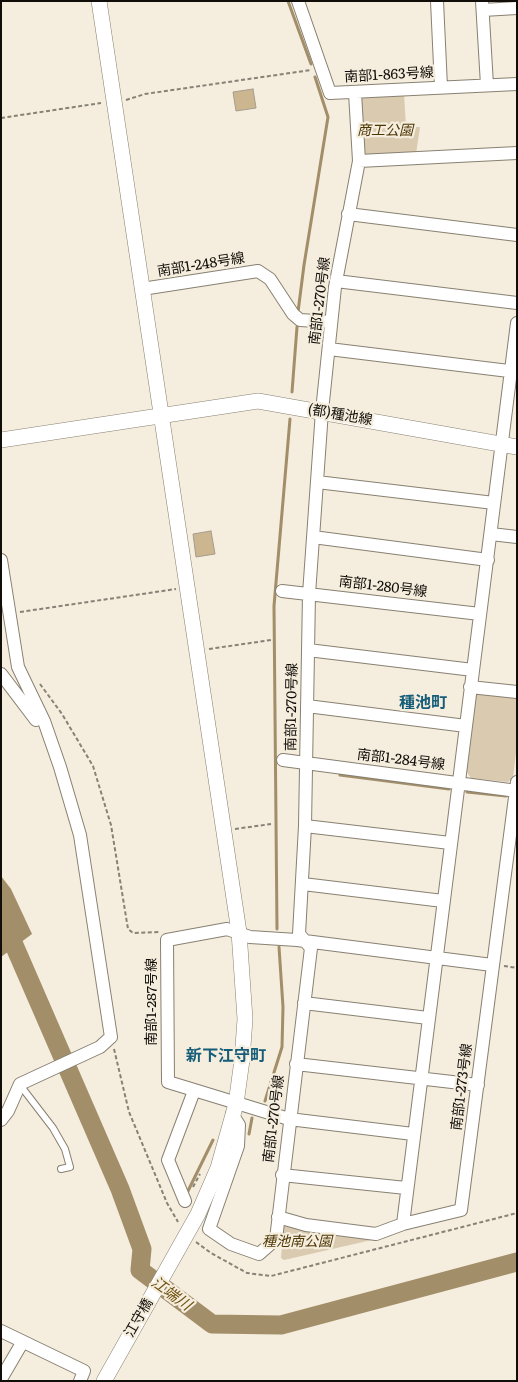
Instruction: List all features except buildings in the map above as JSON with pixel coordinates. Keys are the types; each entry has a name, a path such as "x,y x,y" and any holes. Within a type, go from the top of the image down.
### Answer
{"street":[{"name":"江守橋","path":"99,1 223,831 240,932 245,1019 242,1060 234,1109 218,1168 188,1233 107,1375"},
{"name":"南部1-863号線","path":"298,1 330,93 517,84"},
{"path":"437,1 441,87"},
{"path":"487,85 483,6 517,8"},
{"name":"南部1-270号線","path":"234,1109 239,1126 238,1146 209,1229 231,1244 259,1254 276,1239 282,1175 311,948 299,934 305,826 310,594 322,411 331,322 336,281 359,161 355,93"},
{"path":"359,161 517,152"},
{"path":"348,214 517,235"},
{"name":"南部1-248号線","path":"142,288 258,271 270,279 293,314 300,320 331,322"},
{"path":"336,281 517,303"},
{"path":"403,1224 470,687 502,445 514,372 517,323"},
{"path":"329,349 514,372"},
{"name":"(都)種池線","path":"1,440 258,401 517,447"},
{"path":"317,482 494,503"},
{"path":"491,534 517,537"},
{"path":"313,537 488,560"},
{"path":"1,560 20,675 44,721 60,766 80,835 111,1037 100,1047 20,1084 8,1111 1,1120"},
{"name":"南部1-280号線","path":"282,591 480,614"},
{"path":"308,650 473,670"},
{"path":"1,674 49,739"},
{"path":"470,687 517,692"},
{"path":"307,706 466,726"},
{"name":"南部1-284号線","path":"283,760 516,788"},
{"name":"南部1-273号線","path":"278,1217 306,1225 376,1234 403,1224 461,1210 516,788"},
{"path":"305,826 450,843"},
{"path":"303,884 443,901"},
{"name":"南部1-287号線","path":"413,1134 289,1119 234,1109 194,1091 168,1082 167,940 228,929 250,936 306,941 492,965"},
{"path":"304,1003 428,1018"},
{"path":"296,1064 478,1085"},
{"path":"185,1201 168,1160 194,1091"},
{"path":"282,1175 406,1188"},
{"path":"1,1332 82,1376"},
{"path":"1,1378 22,1342"}],"lane":[{"path":"20,1084 53,1128 65,1149 70,1167 61,1169"}],"path":[{"path":"1,118 114,102 145,94 321,69"},
{"path":"9,614 188,587"},
{"path":"197,651 271,640"},
{"path":"40,684 78,738 93,766 111,825 125,924 133,933 159,932 165,934 167,940"},
{"path":"223,831 271,824"},
{"path":"111,1037 129,1112 168,1203 188,1233 211,1254 247,1273 271,1276 517,1213"}],"green space":[{"name":"商工公園","path":"404,94 406,127 420,127 416,154 367,155 364,153 361,100 364,96"},
{"path":"481,691 517,695 517,744 513,778 508,782 471,778 466,771 476,695"},
{"name":"種池南公園","path":"284,1222 376,1239 284,1260 281,1258"}],"shaded area":[{"path":"1,876 11,889 32,934 1,957"}],"waterway":[{"path":"288,1 311,64"},
{"path":"298,312 328,117 315,77"},
{"path":"292,392 297,327"},
{"path":"277,929 274,606 290,419"},
{"path":"340,775 449,789"},
{"path":"467,792 506,796"},
{"name":"江端川","path":"1,915 120,1189 142,1249 140,1270 212,1324 281,1325 517,1262"},
{"path":"265,1101 282,1047 283,1007 279,947"},
{"path":"249,1134 252,1118"},
{"path":"187,1193 213,1140"}],"district":[{"name":"種池町","path":"423,703"},
{"name":"新下江守町","path":"226,1056"}]}
